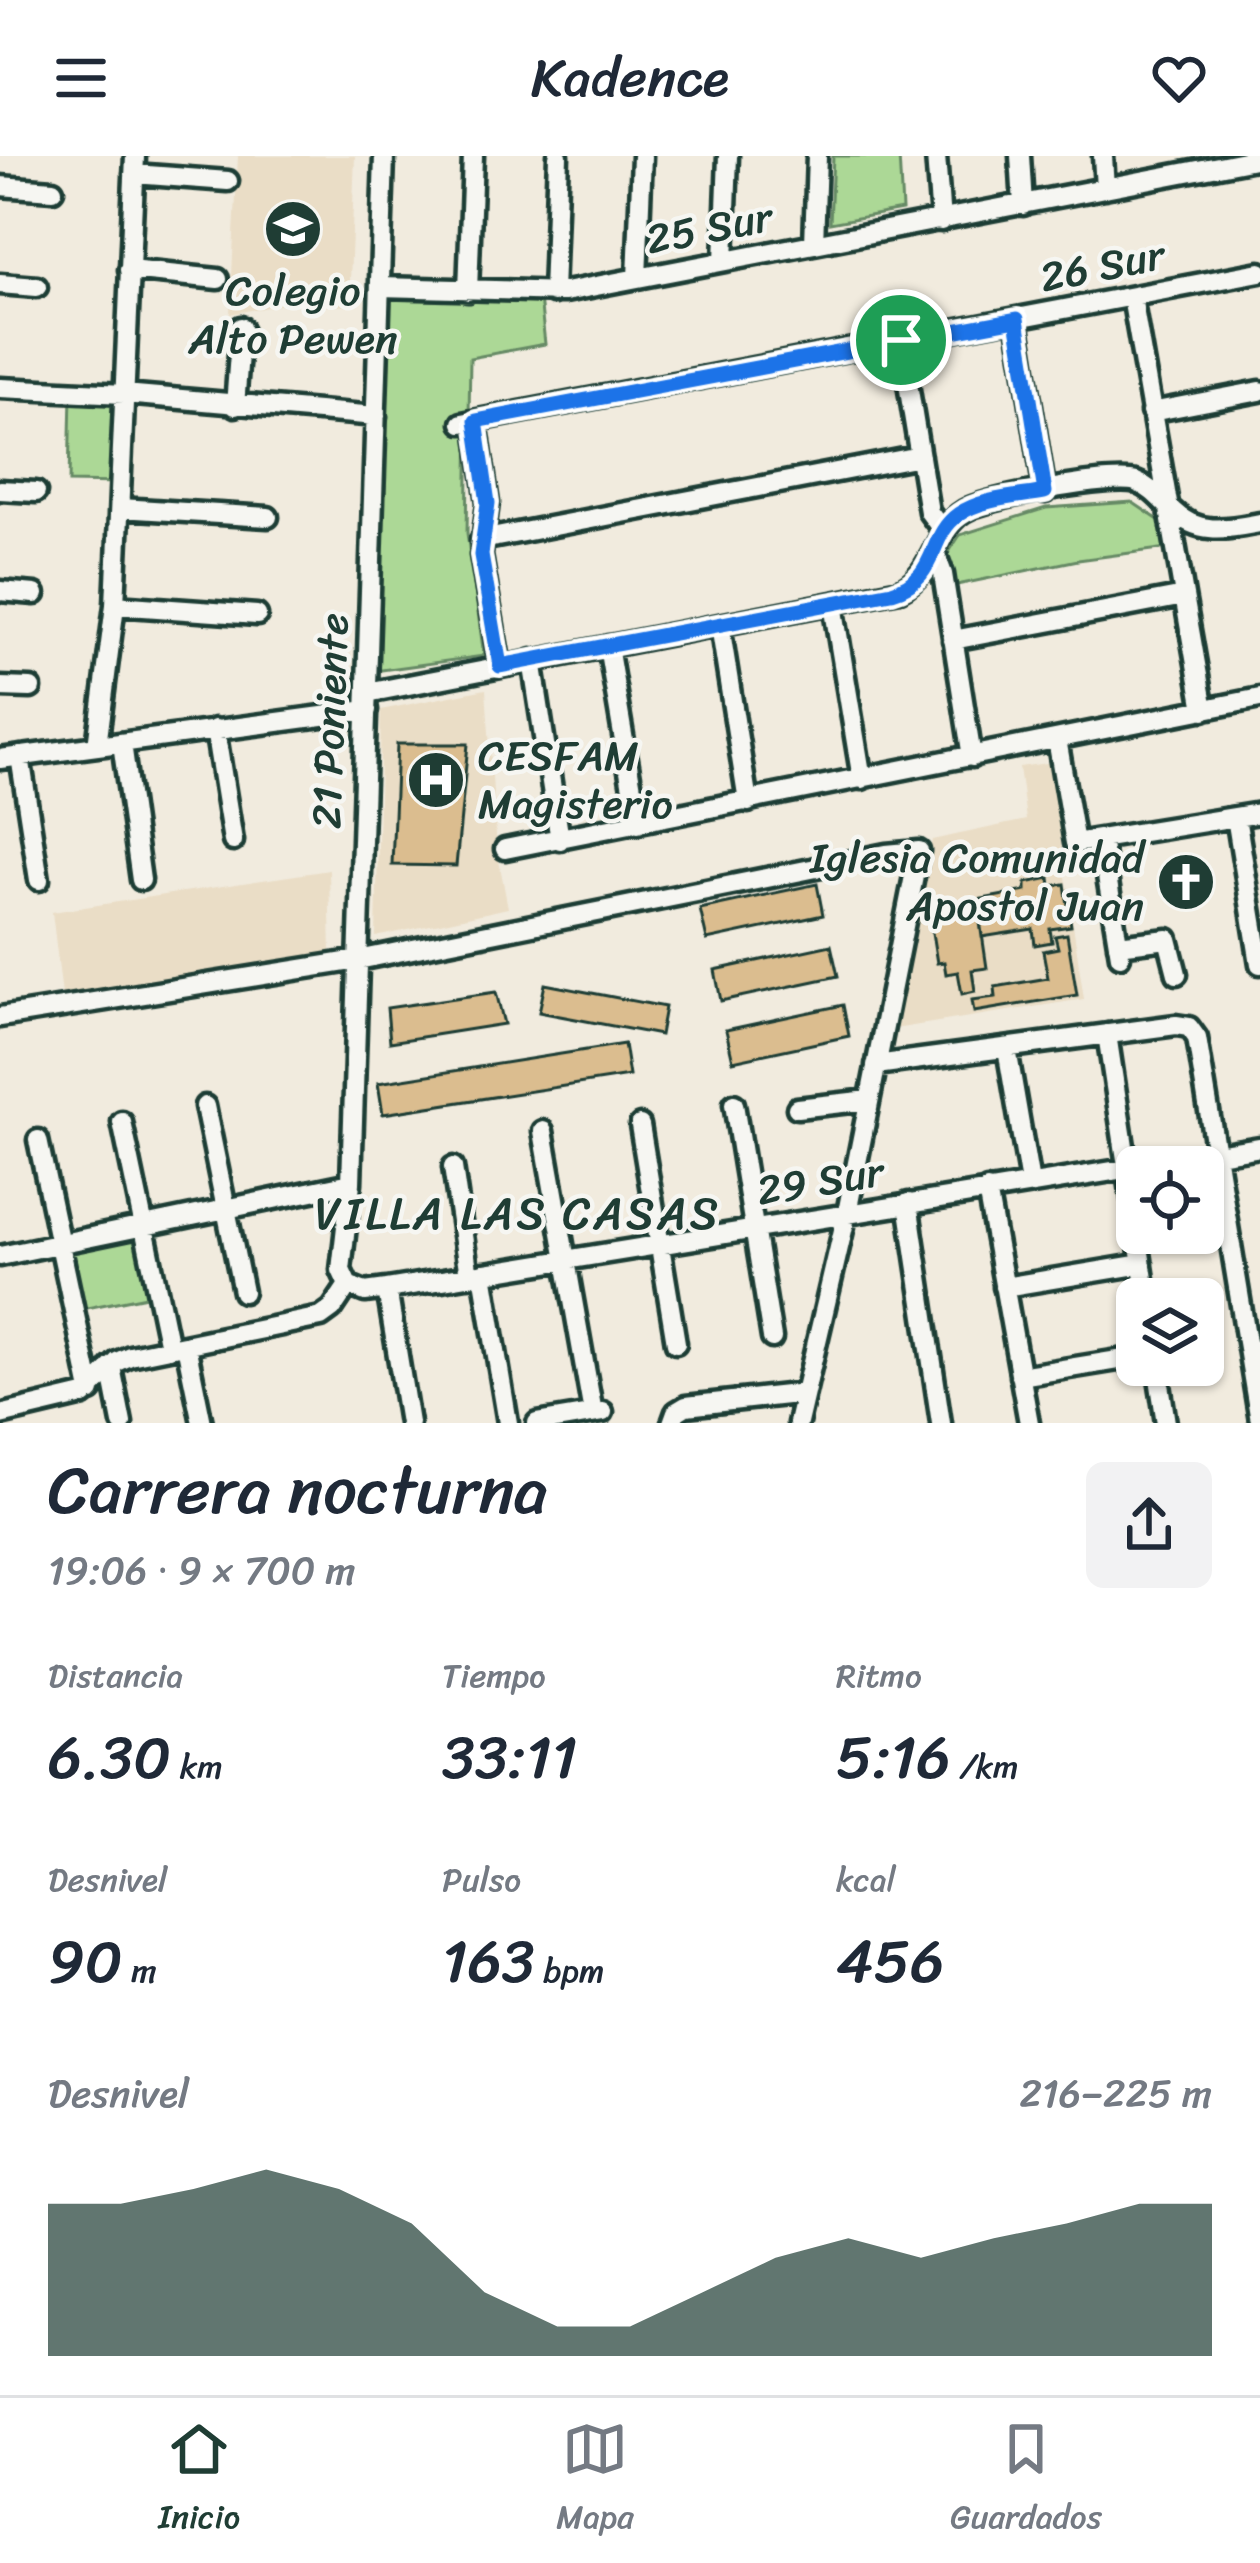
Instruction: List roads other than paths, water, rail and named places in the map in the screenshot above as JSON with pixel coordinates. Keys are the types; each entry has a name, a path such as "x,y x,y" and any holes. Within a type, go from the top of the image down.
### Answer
{"street":[{"name":"21 Poniente","path":"349,1285 341,1270 351,1184 384,156"},
{"path":"468,291 473,156"},
{"path":"553,293 558,156"},
{"path":"638,278 642,156"},
{"path":"724,261 728,156"},
{"path":"814,244 817,156"},
{"path":"936,156 941,221"},
{"path":"1020,156 1023,205"},
{"path":"1103,156 1105,188"},
{"name":"25 Sur","path":"380,287 553,293 1023,205 1190,164 1260,158"},
{"path":"97,746 115,605 134,165 228,181"},
{"path":"0,186 53,190"},
{"path":"129,270 218,279"},
{"name":"26 Sur","path":"481,540 488,503 469,422 1260,272"},
{"path":"0,284 37,286"},
{"path":"1132,297 1204,710"},
{"path":"1017,319 1045,492"},
{"path":"235,406 241,327"},
{"path":"901,340 929,512 944,531"},
{"path":"0,388 376,416"},
{"path":"1151,412 1260,391"},
{"path":"500,666 481,540 920,456"},
{"path":"39,880 10,757 367,702 500,666 908,586 923,574 955,517 971,507 1045,492 1124,480 1151,489 1177,515 1200,527 1219,530 1260,523"},
{"path":"0,490 36,492"},
{"path":"120,508 268,517"},
{"path":"935,552 972,757"},
{"path":"0,591 35,593"},
{"path":"953,640 1184,596"},
{"path":"833,604 862,778"},
{"path":"115,605 257,614"},
{"path":"720,625 748,802"},
{"path":"608,646 638,824"},
{"path":"532,660 560,840"},
{"path":"0,687 31,688"},
{"path":"505,849 1260,698"},
{"path":"215,729 233,841"},
{"path":"1058,739 1075,843 1260,813"},
{"path":"122,742 141,880"},
{"path":"1236,817 1260,964"},
{"path":"1101,838 1119,950 1168,939 1177,974"},
{"path":"0,1017 358,960 919,851 847,1213 798,1423"},
{"path":"876,1065 1189,1027 1197,1038 1216,1146"},
{"path":"1107,1034 1124,1146"},
{"path":"1006,1049 1030,1183"},
{"path":"797,1108 869,1100"},
{"path":"734,1104 772,1338"},
{"path":"206,1106 243,1292"},
{"path":"122,1122 144,1226 202,1423"},
{"path":"640,1125 676,1342"},
{"path":"537,1423 598,1413 543,1131"},
{"path":"38,1140 91,1391"},
{"name":"29 Sur","path":"1224,1153 1260,1147"},
{"path":"453,1167 508,1423"},
{"name":"29 Sur","path":"349,1285 365,1292 387,1289 1116,1170"},
{"path":"0,1256 351,1184"},
{"path":"987,1190 1029,1423"},
{"path":"1224,1197 1260,1420"},
{"path":"908,1203 941,1423"},
{"path":"1140,1254 1144,1278"},
{"path":"1004,1287 1142,1264"},
{"path":"0,1415 49,1414 91,1391 123,1358 321,1317 349,1285"},
{"path":"387,1289 409,1423"},
{"path":"1021,1376 1116,1360"},
{"path":"111,1367 122,1423"},
{"path":"1160,1386 1166,1423"},
{"path":"674,1418 686,1406 806,1393"}],"place":[{"name":"Colegio Alto Pewen","path":"293,229"},
{"name":"CESFAM Magisterio","path":"436,780"},
{"name":"Iglesia Comunidad Apostol Juan","path":"1186,882"}],"district":[{"name":"VILLA LAS CASAS","path":"518,1214"}]}
